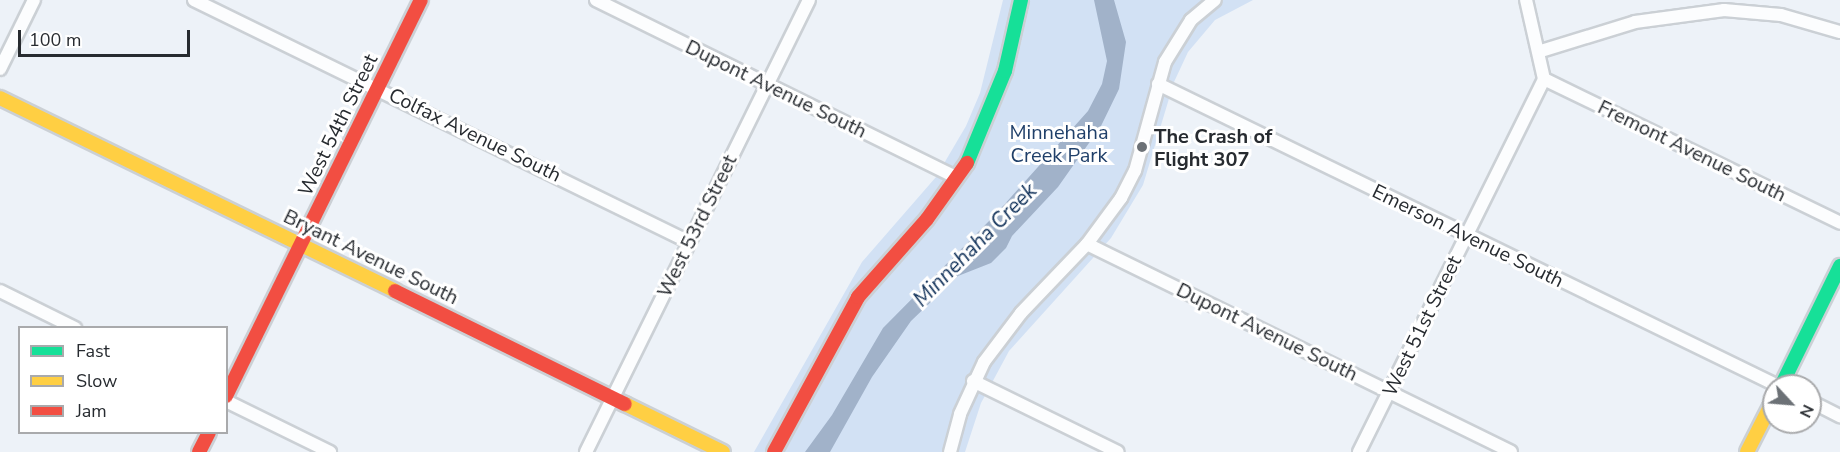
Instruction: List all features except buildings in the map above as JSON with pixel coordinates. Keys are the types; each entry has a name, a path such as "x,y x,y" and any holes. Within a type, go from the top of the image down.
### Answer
{"street":[{"path":"0,69 34,0"},
{"name":"Colfax Avenue South","path":"194,0 378,87 689,242"},
{"name":"West 54th Street","path":"228,392 421,0"},
{"name":"Dupont Avenue South","path":"596,0 957,178"},
{"name":"West 53rd Street","path":"586,452 809,0"},
{"path":"774,452 858,297 927,219 957,178 995,104 1021,0"},
{"path":"950,452 973,381 1021,313 1087,244 1122,198 1135,171 1158,84 1176,39 1215,0"},
{"path":"1526,0 1540,51 1544,79"},
{"path":"1540,51 1635,22 1724,10 1781,15 1840,32"},
{"name":"Fremont Avenue South","path":"1544,79 1840,223"},
{"name":"West 51st Street","path":"1359,452 1544,79"},
{"name":"Emerson Avenue South","path":"1158,84 1762,377"},
{"name":"Bryant Avenue South","path":"0,98 723,452"},
{"name":"Dupont Avenue South","path":"1087,244 1512,452"},
{"path":"1786,374 1840,266"},
{"path":"0,291 73,326"},
{"path":"973,381 1118,452"},
{"path":"228,402 330,452"},
{"path":"1822,407 1840,416"},
{"path":"1747,452 1762,423"},
{"path":"199,452 207,434"}],"green space":[{"name":"Minnehaha Creek Park","path":"1003,0 1253,0 1215,20 1188,52 1174,82 1143,185 1111,238 1009,351 981,403 965,452 754,452 862,262 936,177 966,126 980,93"}],"water":[{"name":"Minnehaha Creek","path":"1094,0 1114,0 1126,42 1119,89 1101,126 1058,187 1012,236 1006,248 991,263 958,276 911,321 872,377 830,452 805,452 832,415 883,328 994,216 1088,111 1102,84 1107,61"}],"traffic: fast":[{"path":"967,163 1005,71 1021,0"},
{"path":"1787,374 1840,266"}],"traffic: slow":[{"path":"0,98 395,291"},
{"path":"625,404 723,452"},
{"path":"1747,452 1762,423"}],"traffic: jam":[{"path":"228,392 421,0"},
{"path":"774,452 858,297 927,219 967,163"},
{"path":"395,291 625,404"},
{"path":"199,452 208,434"}],"place":[{"name":"The Crash of Flight 307","path":"1142,147"}]}
